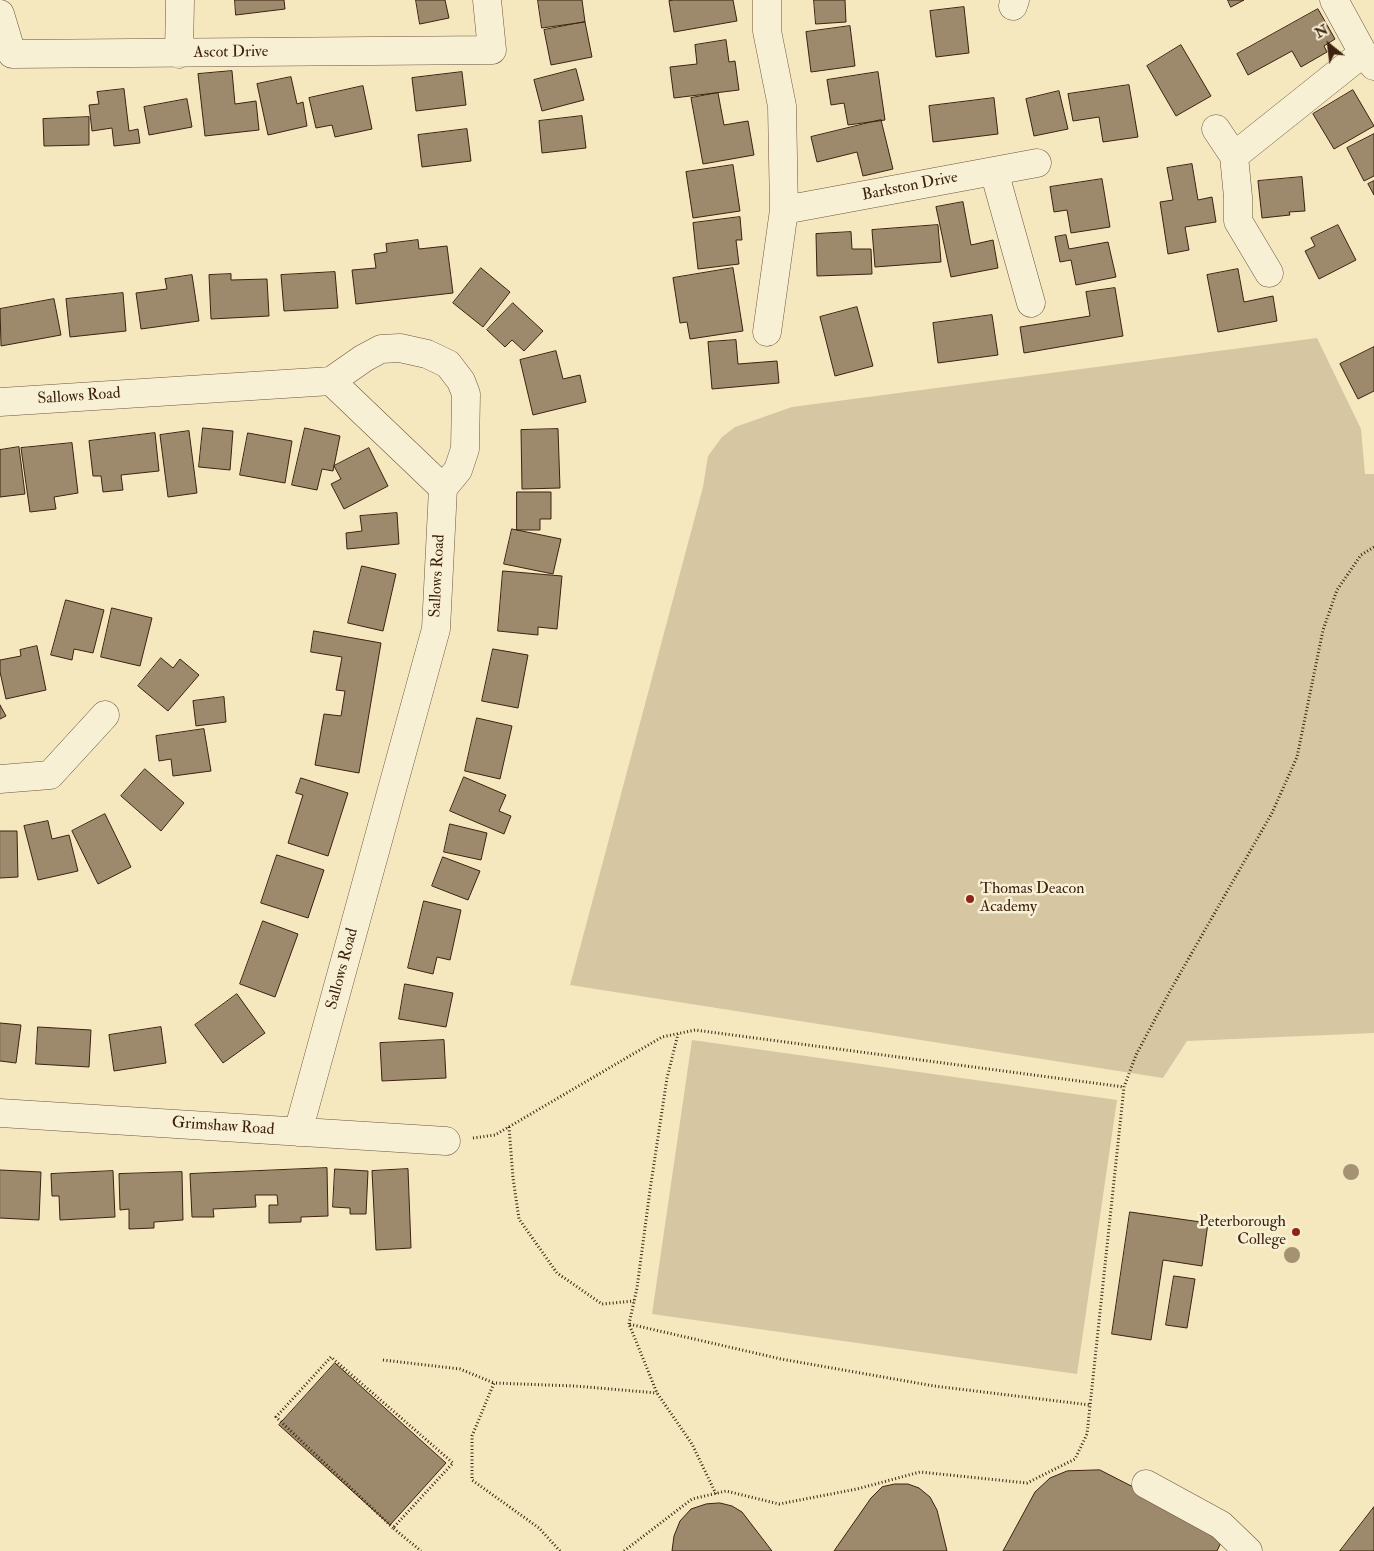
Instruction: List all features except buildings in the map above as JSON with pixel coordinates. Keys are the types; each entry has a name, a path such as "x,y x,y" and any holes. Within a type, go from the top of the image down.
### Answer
{"street":[{"path":"179,54 180,0"},
{"name":"Ascot Drive","path":"0,14 12,54 492,50 487,0"},
{"path":"767,0 767,31 782,106 784,210 767,332"},
{"path":"1234,156 1368,59 1334,0"},
{"path":"1216,128 1234,156 1238,196 1238,221 1269,273"},
{"name":"Barkston Drive","path":"784,210 1037,163"},
{"path":"994,171 1032,303"},
{"path":"400,348 428,354 448,364 461,381 466,394 464,449 458,470 443,488 331,381 364,358 381,349 400,348"},
{"name":"Sallows Road","path":"0,402 331,381"},
{"name":"Sallows Road","path":"298,1132 436,629 443,488"},
{"path":"0,779 50,775 105,715"},
{"name":"Grimshaw Road","path":"0,1113 446,1141"},
{"path":"1146,1484 1221,1525 1248,1551"}],"path":[{"path":"624,1551 692,1499 726,1491 778,1504 857,1489 920,1472 1027,1483 1075,1459 1087,1434 1124,1087 1136,1055 1170,991 1275,805 1297,757 1323,630 1337,590 1361,555 1374,547"},
{"path":"446,1141 495,1135 662,1037 695,1030 1124,1087"},
{"path":"678,1034 667,1078 637,1288 629,1324 657,1393 692,1444 716,1494"},
{"path":"509,1127 518,1219 557,1273 602,1304 634,1301"},
{"path":"629,1324 781,1359 934,1386 1090,1405"},
{"path":"393,1528 453,1463 331,1357 276,1417 393,1528 420,1551"},
{"path":"383,1360 460,1369 494,1383 575,1386 657,1393"},
{"path":"494,1383 472,1436 472,1480 540,1528 560,1551"}],"shaded area":[{"path":"1317,338 1361,429 1365,474 1374,474 1374,1033 1187,1041 1163,1078 570,985 703,487 708,456 722,437 735,427 792,407"},
{"path":"692,1040 1117,1100 1077,1374 652,1314"}],"place":[{"name":"Thomas Deacon Academy","path":"970,899"},
{"name":"Peterborough College","path":"1296,1232"}]}
